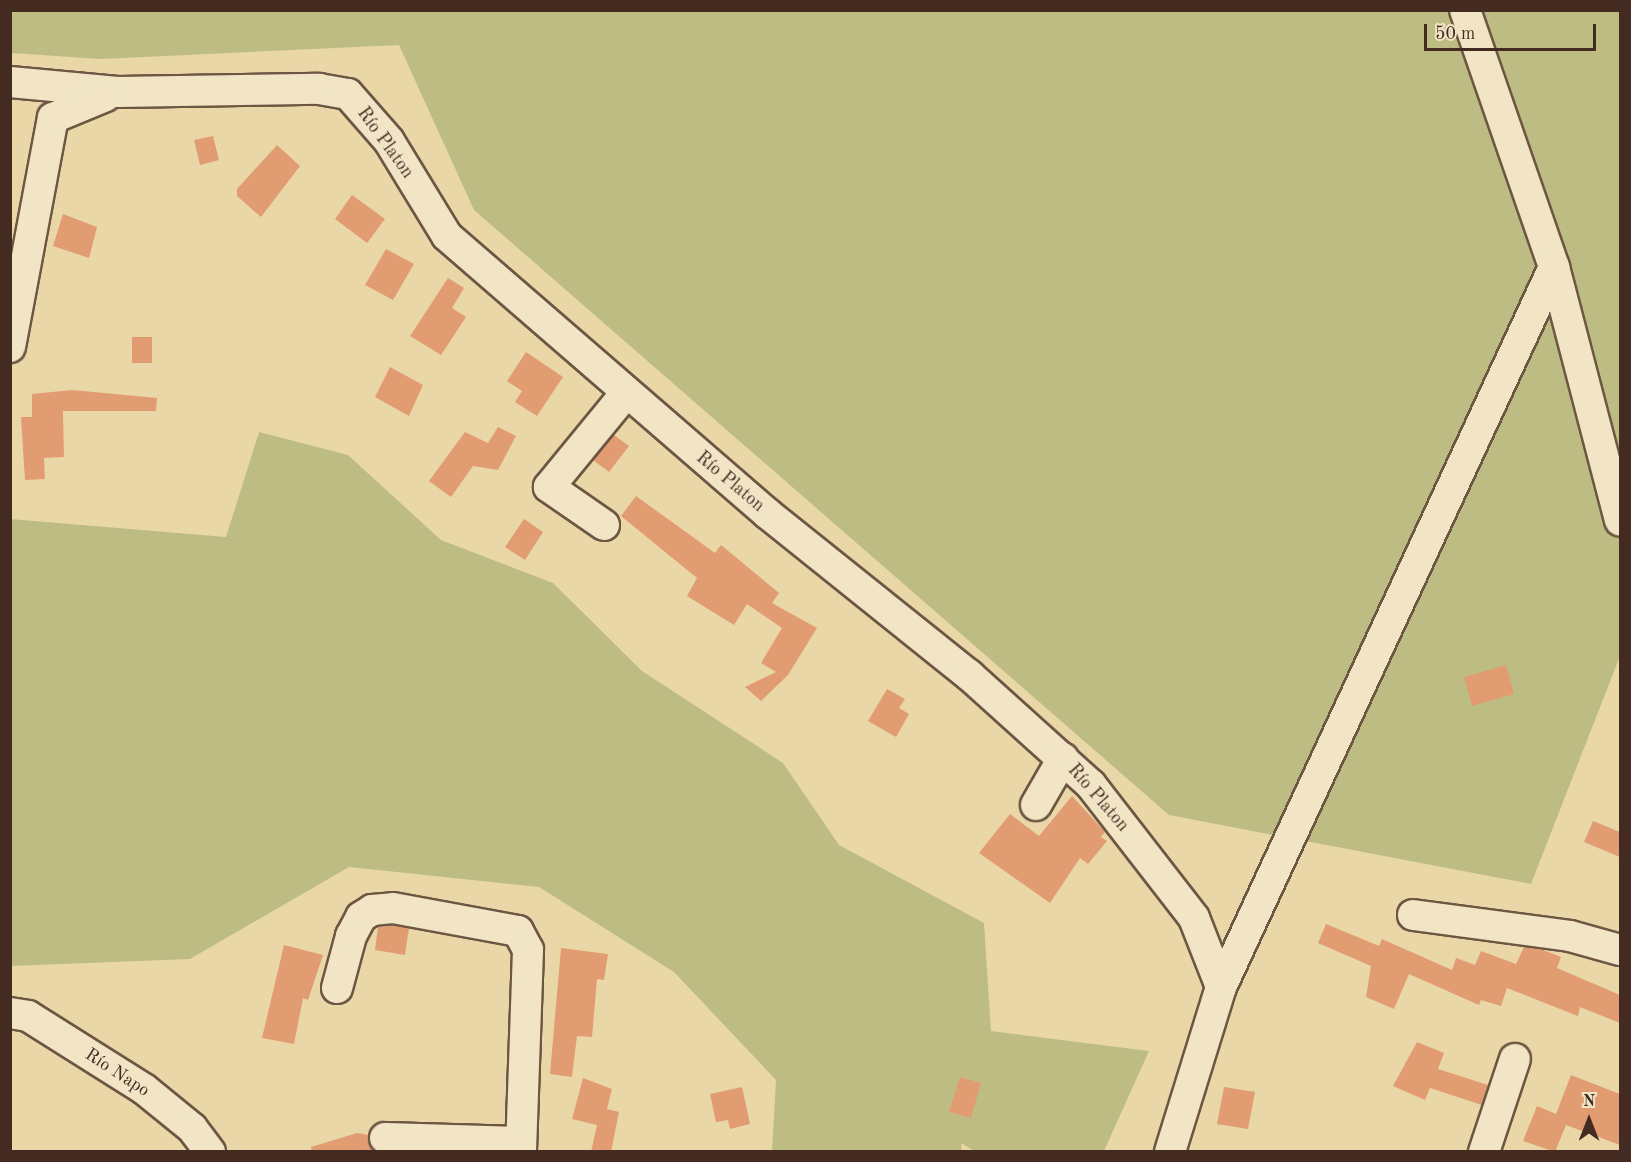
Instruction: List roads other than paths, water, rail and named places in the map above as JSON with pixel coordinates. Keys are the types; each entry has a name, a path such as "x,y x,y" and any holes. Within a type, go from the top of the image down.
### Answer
{"street":[{"path":"1465,10 1554,267 1620,521"},
{"name":"Río Platon","path":"10,82 118,92 319,89 348,94 389,141 447,236 625,394 1064,758 1091,786 1194,918 1221,987"},
{"path":"10,347 53,118 65,109 118,92"},
{"path":"1170,1152 1221,987 1554,267"},
{"path":"604,525 549,487 625,394"},
{"path":"1036,805 1064,758"},
{"path":"337,987 351,936 361,917 372,910 393,908 518,932 528,950 521,1147 385,1138"},
{"path":"1413,915 1570,936 1620,950"},
{"name":"Río Napo","path":"10,1013 28,1016 144,1089 191,1140 210,1152"},
{"path":"1484,1152 1515,1059"}]}
